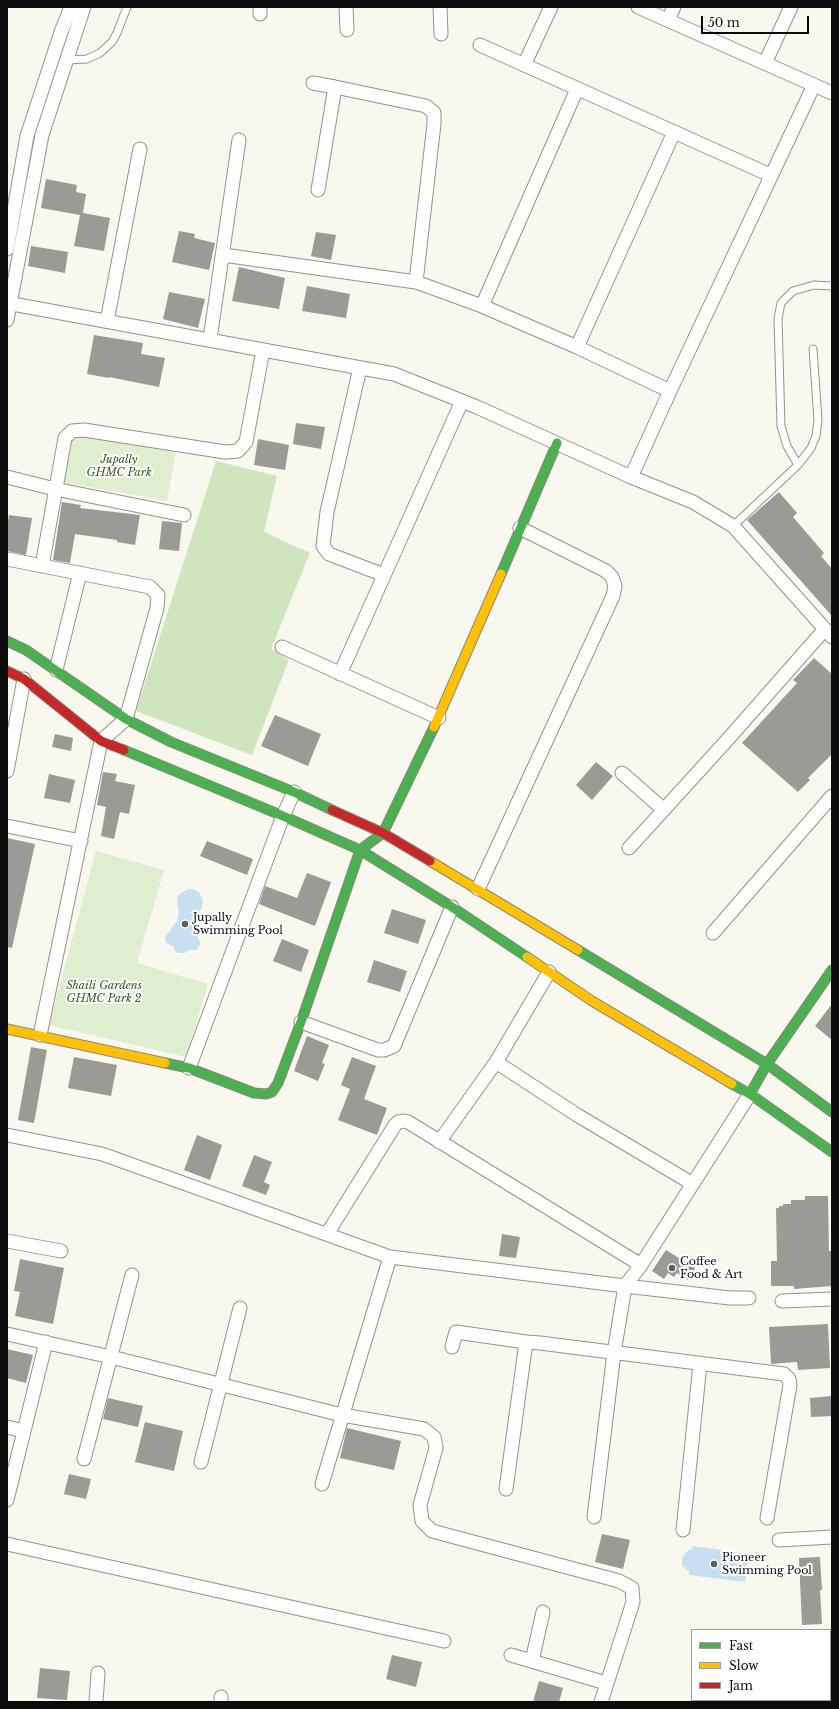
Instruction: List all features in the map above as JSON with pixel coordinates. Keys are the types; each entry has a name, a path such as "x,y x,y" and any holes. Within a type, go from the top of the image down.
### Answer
{"street":[{"path":"7,249 27,136 71,7"},
{"path":"7,320 8,303 42,135 84,7"},
{"path":"346,7 347,30"},
{"path":"440,7 441,34"},
{"path":"524,65 551,7"},
{"path":"638,7 832,93"},
{"path":"668,20 674,7"},
{"path":"765,63 791,7"},
{"path":"480,45 770,176"},
{"path":"313,83 426,106 434,113 416,282"},
{"path":"631,477 770,176 814,85"},
{"path":"318,190 335,87"},
{"path":"482,306 577,89"},
{"path":"577,347 674,132"},
{"path":"210,339 239,140"},
{"path":"108,321 140,149"},
{"path":"223,255 416,282 482,306 577,347 670,391"},
{"path":"8,303 394,374 462,401 631,477 693,502 733,526 828,633 629,848"},
{"path":"42,566 65,438 72,431 84,430 225,452 238,451 246,442 264,350"},
{"path":"360,368 327,512 323,546 330,554 384,575"},
{"path":"340,674 462,401"},
{"path":"7,1029 189,1068 254,1093 269,1094 278,1083 301,1022 360,850 383,834 438,718 557,443"},
{"path":"7,477 56,489 184,515"},
{"path":"478,889 613,596 615,586 612,577 606,571 520,528"},
{"path":"7,559 150,587 158,595 157,608 126,719 101,741 40,1035"},
{"path":"56,670 80,574"},
{"path":"7,641 26,650 126,719 171,742 294,792 383,834 478,889 767,1064 832,1112"},
{"path":"282,647 438,718"},
{"path":"7,671 24,678 101,741 283,816 360,850 452,907 592,1001 750,1094 832,1152"},
{"path":"7,771 24,678"},
{"path":"622,773 664,810"},
{"path":"189,1068 283,816 294,792"},
{"path":"713,933 832,796"},
{"path":"7,826 81,841"},
{"path":"301,1022 378,1050 384,1050 394,1046 452,907"},
{"path":"594,1517 614,1353 624,1286 641,1265 750,1094 767,1064 832,971"},
{"path":"439,1142 496,1062 549,972"},
{"path":"496,1062 577,1115 693,1184"},
{"path":"327,1234 398,1122 408,1122 641,1265"},
{"path":"7,1134 102,1154 390,1256 624,1286 730,1298 749,1298"},
{"path":"7,1241 61,1251"},
{"path":"322,1484 390,1256"},
{"path":"84,1460 132,1275"},
{"path":"782,1301 832,1299"},
{"path":"201,1462 240,1308"},
{"path":"452,1346 456,1332 784,1374 789,1379 790,1385 768,1518"},
{"path":"7,1334 111,1357 342,1415 424,1429 434,1438 436,1448 420,1505 422,1521 432,1531 620,1581 632,1588 633,1602 601,1702"},
{"path":"7,1500 46,1342"},
{"path":"506,1489 526,1342"},
{"path":"683,1530 700,1364"},
{"path":"7,1427 23,1431"},
{"path":"779,1540 832,1537"},
{"path":"7,1544 444,1641"},
{"path":"532,1661 543,1612"},
{"path":"511,1654 606,1683"},
{"path":"96,1702 98,1673"}],"lane":[{"path":"66,60 87,59 100,54 112,42 127,7"},
{"path":"798,465 787,446 781,426 779,403 779,314 781,303 793,290 814,285 832,286"},
{"path":"733,526 798,465 811,448 816,436 818,420 813,349"}],"green space":[{"name":"Jupally GHMC Park","path":"71,432 176,451 167,501 62,482"},
{"path":"216,461 277,476 264,532 310,553 271,649 289,660 252,755 136,711"},
{"name":"Shaili Gardens GHMC Park 2","path":"96,851 164,870 137,963 208,984 186,1057 49,1025"}],"water":[{"name":"Jupally Swimming Pool","path":"188,889 193,889 199,892 203,901 202,907 195,919 194,927 200,945 197,950 189,950 185,953 179,953 176,952 173,946 166,943 165,937 177,921 179,912 177,902 178,896"},
{"name":"Pioneer Swimming Pool","path":"693,1546 748,1554 745,1582 689,1575 689,1571 682,1566 682,1558 686,1552 692,1549"}],"building":[{"path":"46,179 77,185 76,192 86,194 83,213 110,218 104,251 74,246 80,215 41,208"},
{"path":"179,231 195,234 194,238 215,243 209,270 172,262"},
{"path":"316,232 336,235 331,260 311,256"},
{"path":"31,246 68,252 65,273 28,266"},
{"path":"239,267 285,278 279,309 232,301"},
{"path":"307,286 350,294 346,318 302,311"},
{"path":"169,292 205,299 198,328 163,319"},
{"path":"94,335 143,343 141,354 165,358 159,387 87,374"},
{"path":"296,423 325,427 321,449 293,444"},
{"path":"258,439 289,445 285,470 254,465"},
{"path":"779,492 797,513 793,517 824,553 821,556 832,569 832,616 747,520"},
{"path":"62,502 81,505 80,508 140,515 135,545 117,542 117,540 75,534 70,563 53,560"},
{"path":"9,515 32,518 26,555 7,551 7,528"},
{"path":"162,521 182,523 179,551 159,549"},
{"path":"814,658 832,674 832,754 808,778 810,780 798,792 742,743 797,683 793,680"},
{"path":"275,715 321,734 308,766 261,746"},
{"path":"55,734 73,738 71,751 52,747"},
{"path":"596,762 613,776 592,800 576,785"},
{"path":"103,772 117,774 115,781 135,785 129,814 120,812 114,839 101,836 106,807 97,805"},
{"path":"49,774 75,780 70,803 44,798"},
{"path":"7,838 35,844 12,948 7,947"},
{"path":"207,841 253,859 247,875 200,856"},
{"path":"307,873 331,882 315,926 259,904 265,886 297,898"},
{"path":"392,909 426,920 418,944 384,933"},
{"path":"282,939 309,950 301,972 273,961"},
{"path":"374,960 407,971 400,992 367,982"},
{"path":"832,1004 832,1040 815,1026"},
{"path":"307,1036 329,1045 322,1063 325,1064 318,1081 294,1071"},
{"path":"31,1047 47,1050 34,1123 18,1120"},
{"path":"74,1057 117,1065 111,1096 68,1088"},
{"path":"352,1057 376,1066 364,1099 387,1108 377,1135 338,1120 350,1089 341,1085"},
{"path":"197,1135 222,1145 210,1180 184,1170"},
{"path":"254,1155 272,1162 264,1182 270,1185 266,1195 242,1186"},
{"path":"805,1196 828,1196 829,1251 832,1251 832,1286 794,1289 794,1286 771,1286 771,1261 777,1261 776,1208 783,1206 783,1204 791,1204 791,1200 805,1200"},
{"path":"502,1234 520,1237 516,1258 499,1256"},
{"path":"666,1250 695,1268 688,1280 677,1273 674,1277 668,1273 664,1279 652,1271"},
{"path":"20,1259 64,1268 53,1324 15,1316 20,1292 14,1291"},
{"path":"828,1324 830,1368 798,1370 797,1362 771,1364 769,1327"},
{"path":"7,1349 33,1355 26,1383 7,1378"},
{"path":"832,1396 832,1416 811,1417 810,1398"},
{"path":"108,1398 143,1406 138,1427 103,1419"},
{"path":"145,1422 183,1431 174,1471 135,1462"},
{"path":"347,1428 401,1441 394,1470 340,1458"},
{"path":"69,1474 91,1479 86,1499 64,1494"},
{"path":"602,1534 630,1540 623,1569 595,1562"},
{"path":"820,1557 822,1624 802,1625 799,1558"},
{"path":"392,1655 422,1662 416,1687 386,1679"},
{"path":"40,1668 70,1671 67,1700 37,1698"},
{"path":"539,1681 563,1688 559,1702 533,1702"}],"traffic: fast":[{"path":"501,574 557,443"},
{"path":"7,641 26,650 126,719 171,742 294,792 332,810"},
{"path":"165,1063 189,1068 254,1093 266,1094 272,1092 278,1083 301,1022 360,850 383,833 434,727"},
{"path":"124,750 283,816 360,850 452,907 527,957"},
{"path":"578,950 767,1064 832,1112"},
{"path":"750,1094 767,1064 832,970"},
{"path":"732,1084 750,1094 832,1152"}],"traffic: slow":[{"path":"434,727 501,574"},
{"path":"430,861 578,950"},
{"path":"527,957 592,1001 732,1084"},
{"path":"7,1029 165,1063"}],"traffic: jam":[{"path":"7,671 24,679 101,741 124,750"},
{"path":"332,810 383,833 430,861"}],"place":[{"name":"Jupally Swimming Pool","path":"185,924"},
{"name":"Coffee Food & Art","path":"672,1268"},
{"name":"Pioneer Swimming Pool","path":"714,1564"}]}
